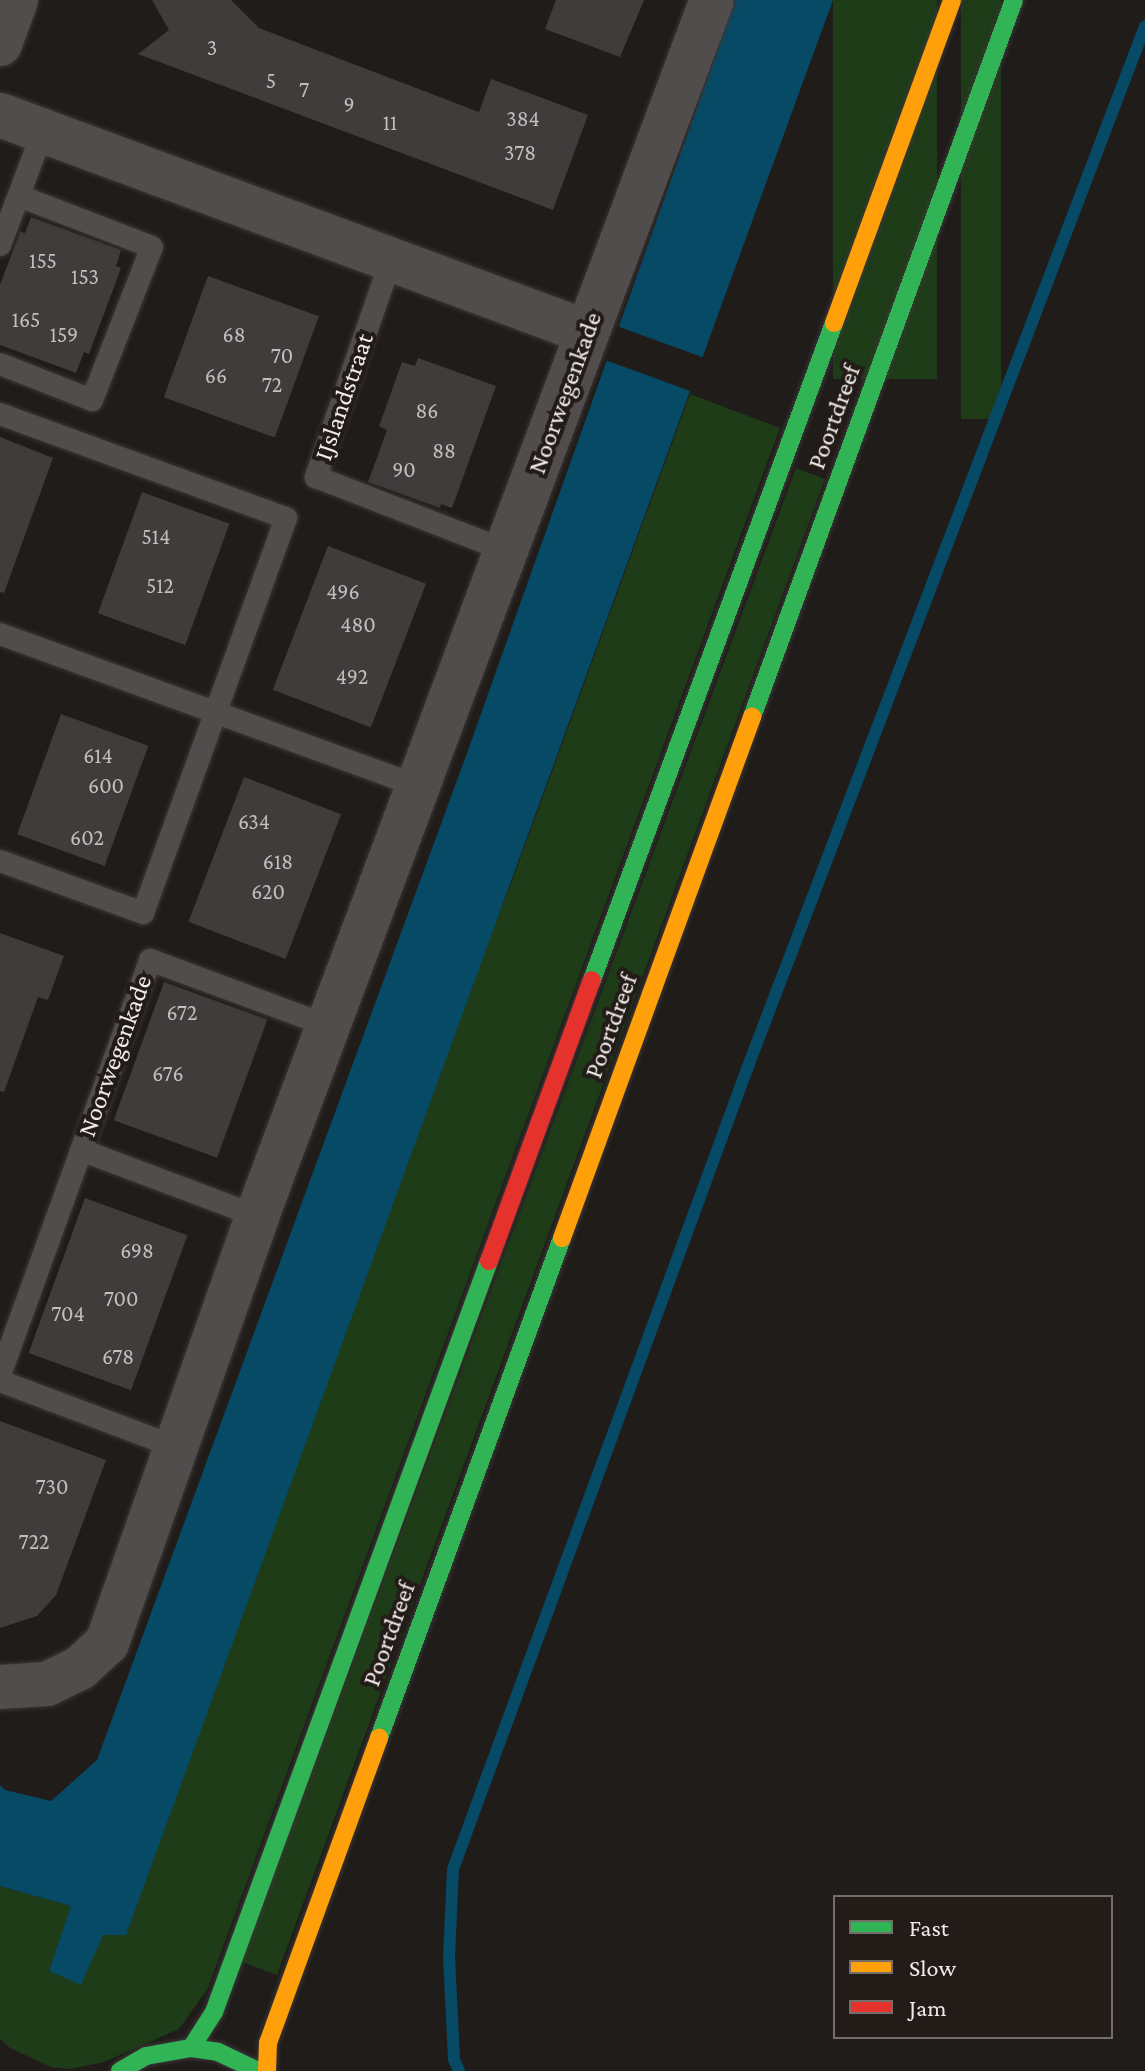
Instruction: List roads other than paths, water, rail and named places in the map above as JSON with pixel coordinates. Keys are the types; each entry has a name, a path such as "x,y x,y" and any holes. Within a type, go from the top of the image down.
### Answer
{"main road":[{"name":"Poortdreef","path":"191,2048 214,2012 952,0"},
{"name":"Poortdreef","path":"267,2071 268,2043 1014,0"},
{"path":"120,2071 146,2056 191,2048 218,2052 258,2071"}],"street":[{"path":"0,44 16,0"},
{"name":"Noorwegenkade","path":"0,1687 47,1684 80,1668 107,1643 257,1216 712,0"},
{"path":"0,115 587,332"}],"lane":[{"path":"0,245 43,131"},
{"path":"0,364 92,400 152,247 19,196"},
{"name":"IJslandstraat","path":"391,260 316,477 507,551"},
{"path":"0,414 286,518 143,913 0,861"},
{"path":"0,634 418,786"},
{"name":"Noorwegenkade","path":"176,1447 0,1378 81,1150 150,960 328,1026"},
{"name":"Noorwegenkade","path":"81,1150 257,1216"}],"water":[{"path":"735,0 833,0 126,1935 103,1935 81,1985 49,1971 71,1906 0,1886 0,1785 5,1790 51,1801 97,1760 466,756"}],"waterway":[{"path":"459,2071 454,2059 449,1957 453,1869 747,1069 1145,26"}]}
